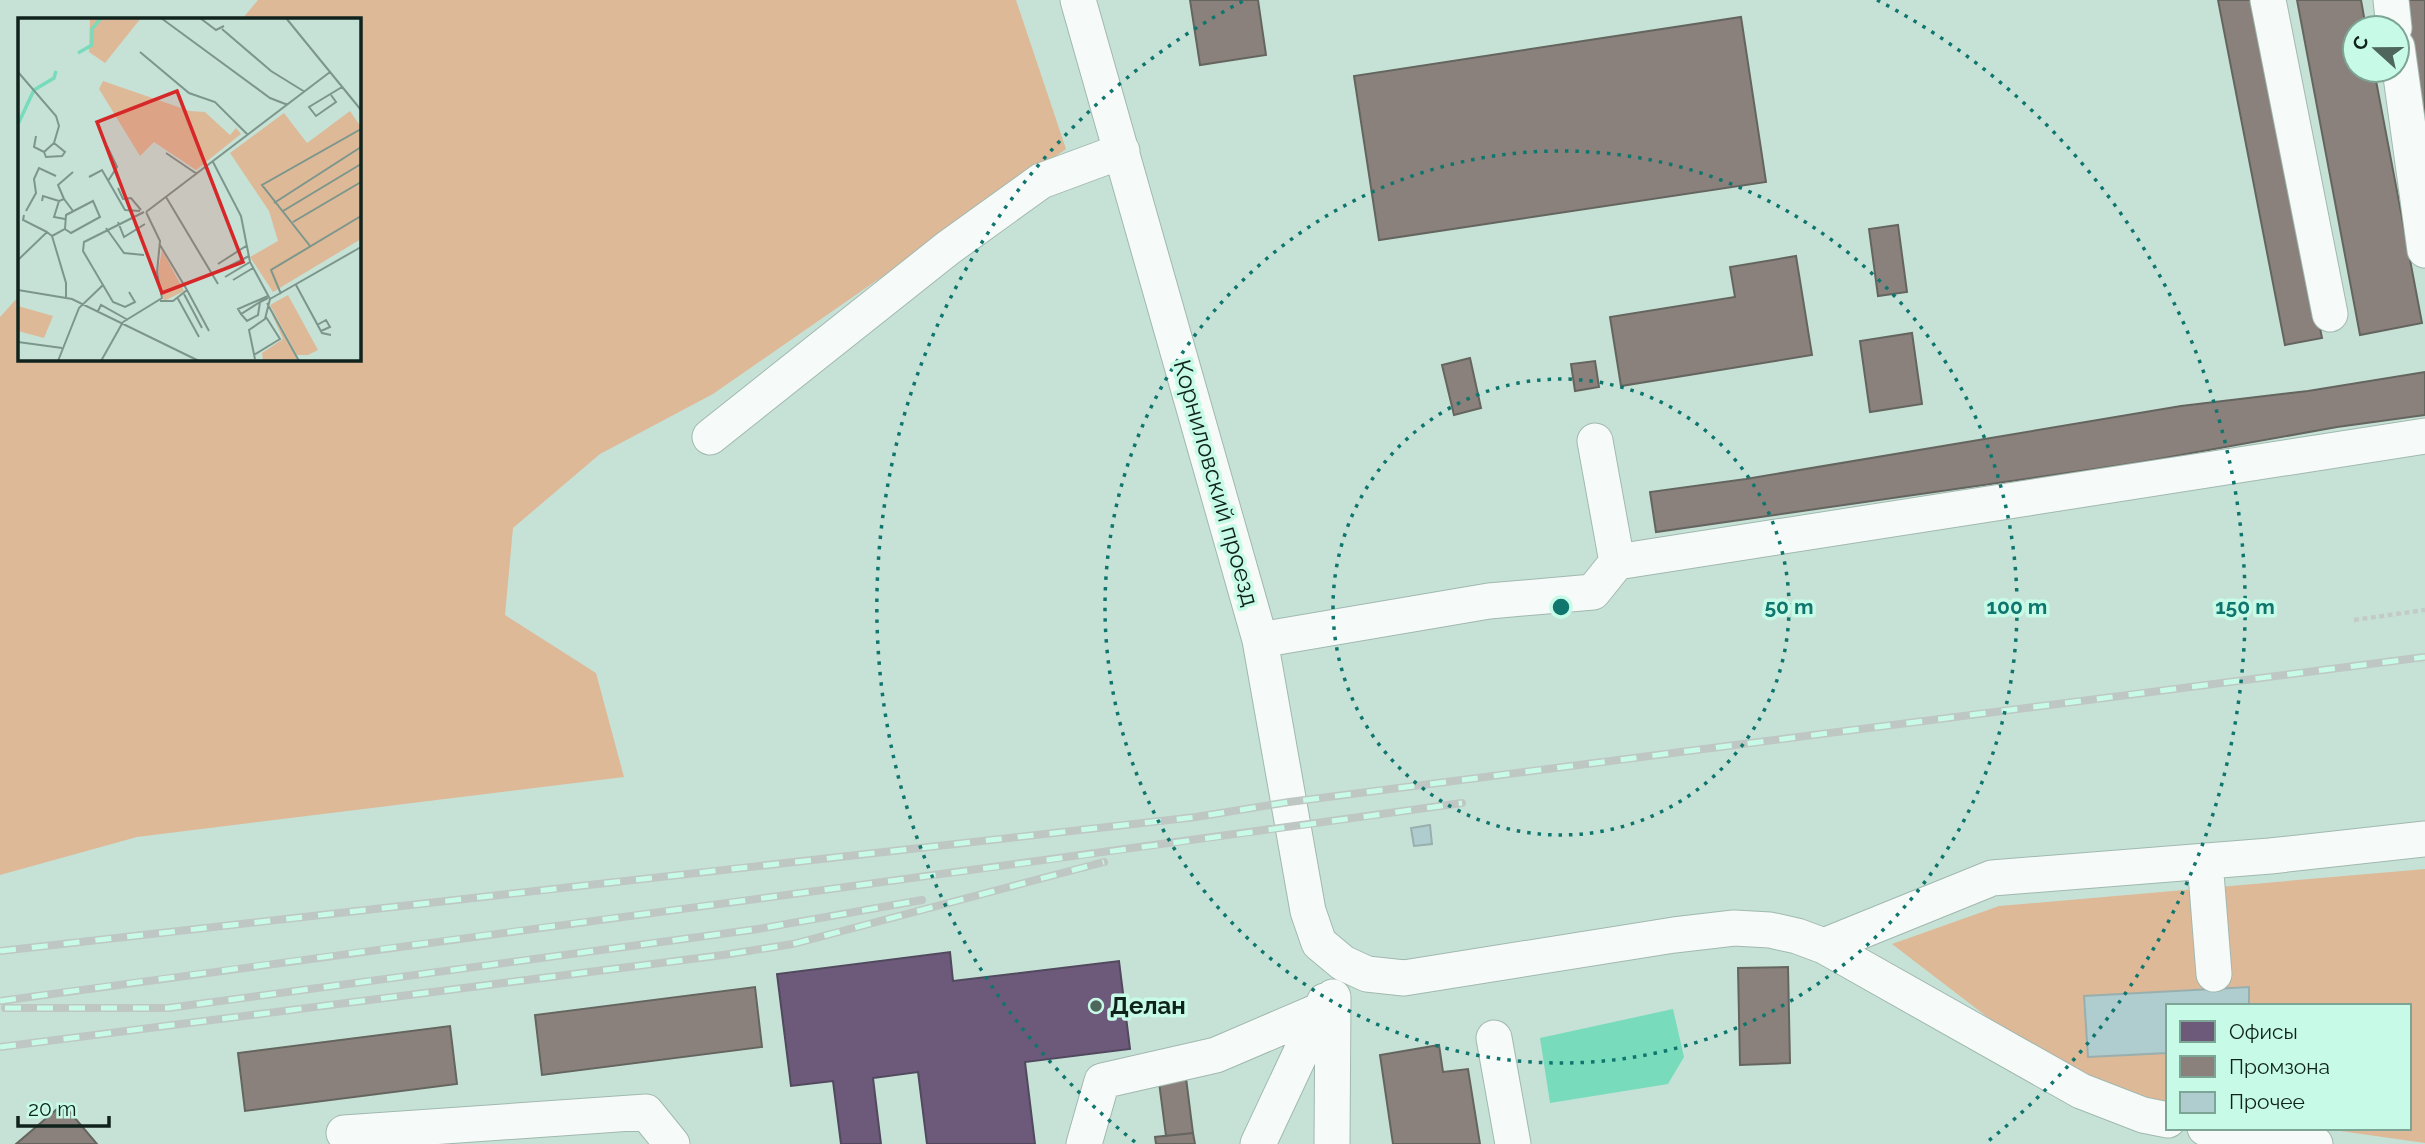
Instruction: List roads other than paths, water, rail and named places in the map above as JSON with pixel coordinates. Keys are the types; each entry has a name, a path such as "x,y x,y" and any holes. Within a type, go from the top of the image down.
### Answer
{"street":[{"name":"Корниловский проезд","path":"1078,0 1260,639 1308,911 1332,986"},
{"path":"2268,0 2330,314"},
{"path":"2402,84 2425,250"},
{"path":"710,437 937,257 1041,181 1122,151"},
{"path":"1260,639 1489,601 1592,592 1617,562 2425,436"},
{"path":"1595,441 1617,562"},
{"path":"1824,946 1992,878 2205,861 2425,839"},
{"path":"2205,861 2214,974"},
{"path":"1084,1144 1102,1081 1216,1055 1332,986 1367,974 1404,978 1734,928 1770,930 1824,946 2081,1091 2143,1115 2166,1120"},
{"path":"1258,1144 1332,986"},
{"path":"1332,986 1332,1144"},
{"path":"1494,1038 1513,1144"},
{"path":"344,1133 646,1112 673,1144"},
{"path":"2220,1130 2315,1144"}],"railway":[{"path":"0,951 1196,817 1289,802 2425,657"},
{"path":"0,1001 1462,803"},
{"path":"0,1047 793,944 1104,862"},
{"path":"5,1008 168,1008 758,929 922,900"}],"place":[{"name":"Делан","path":"1096,1006"}]}
